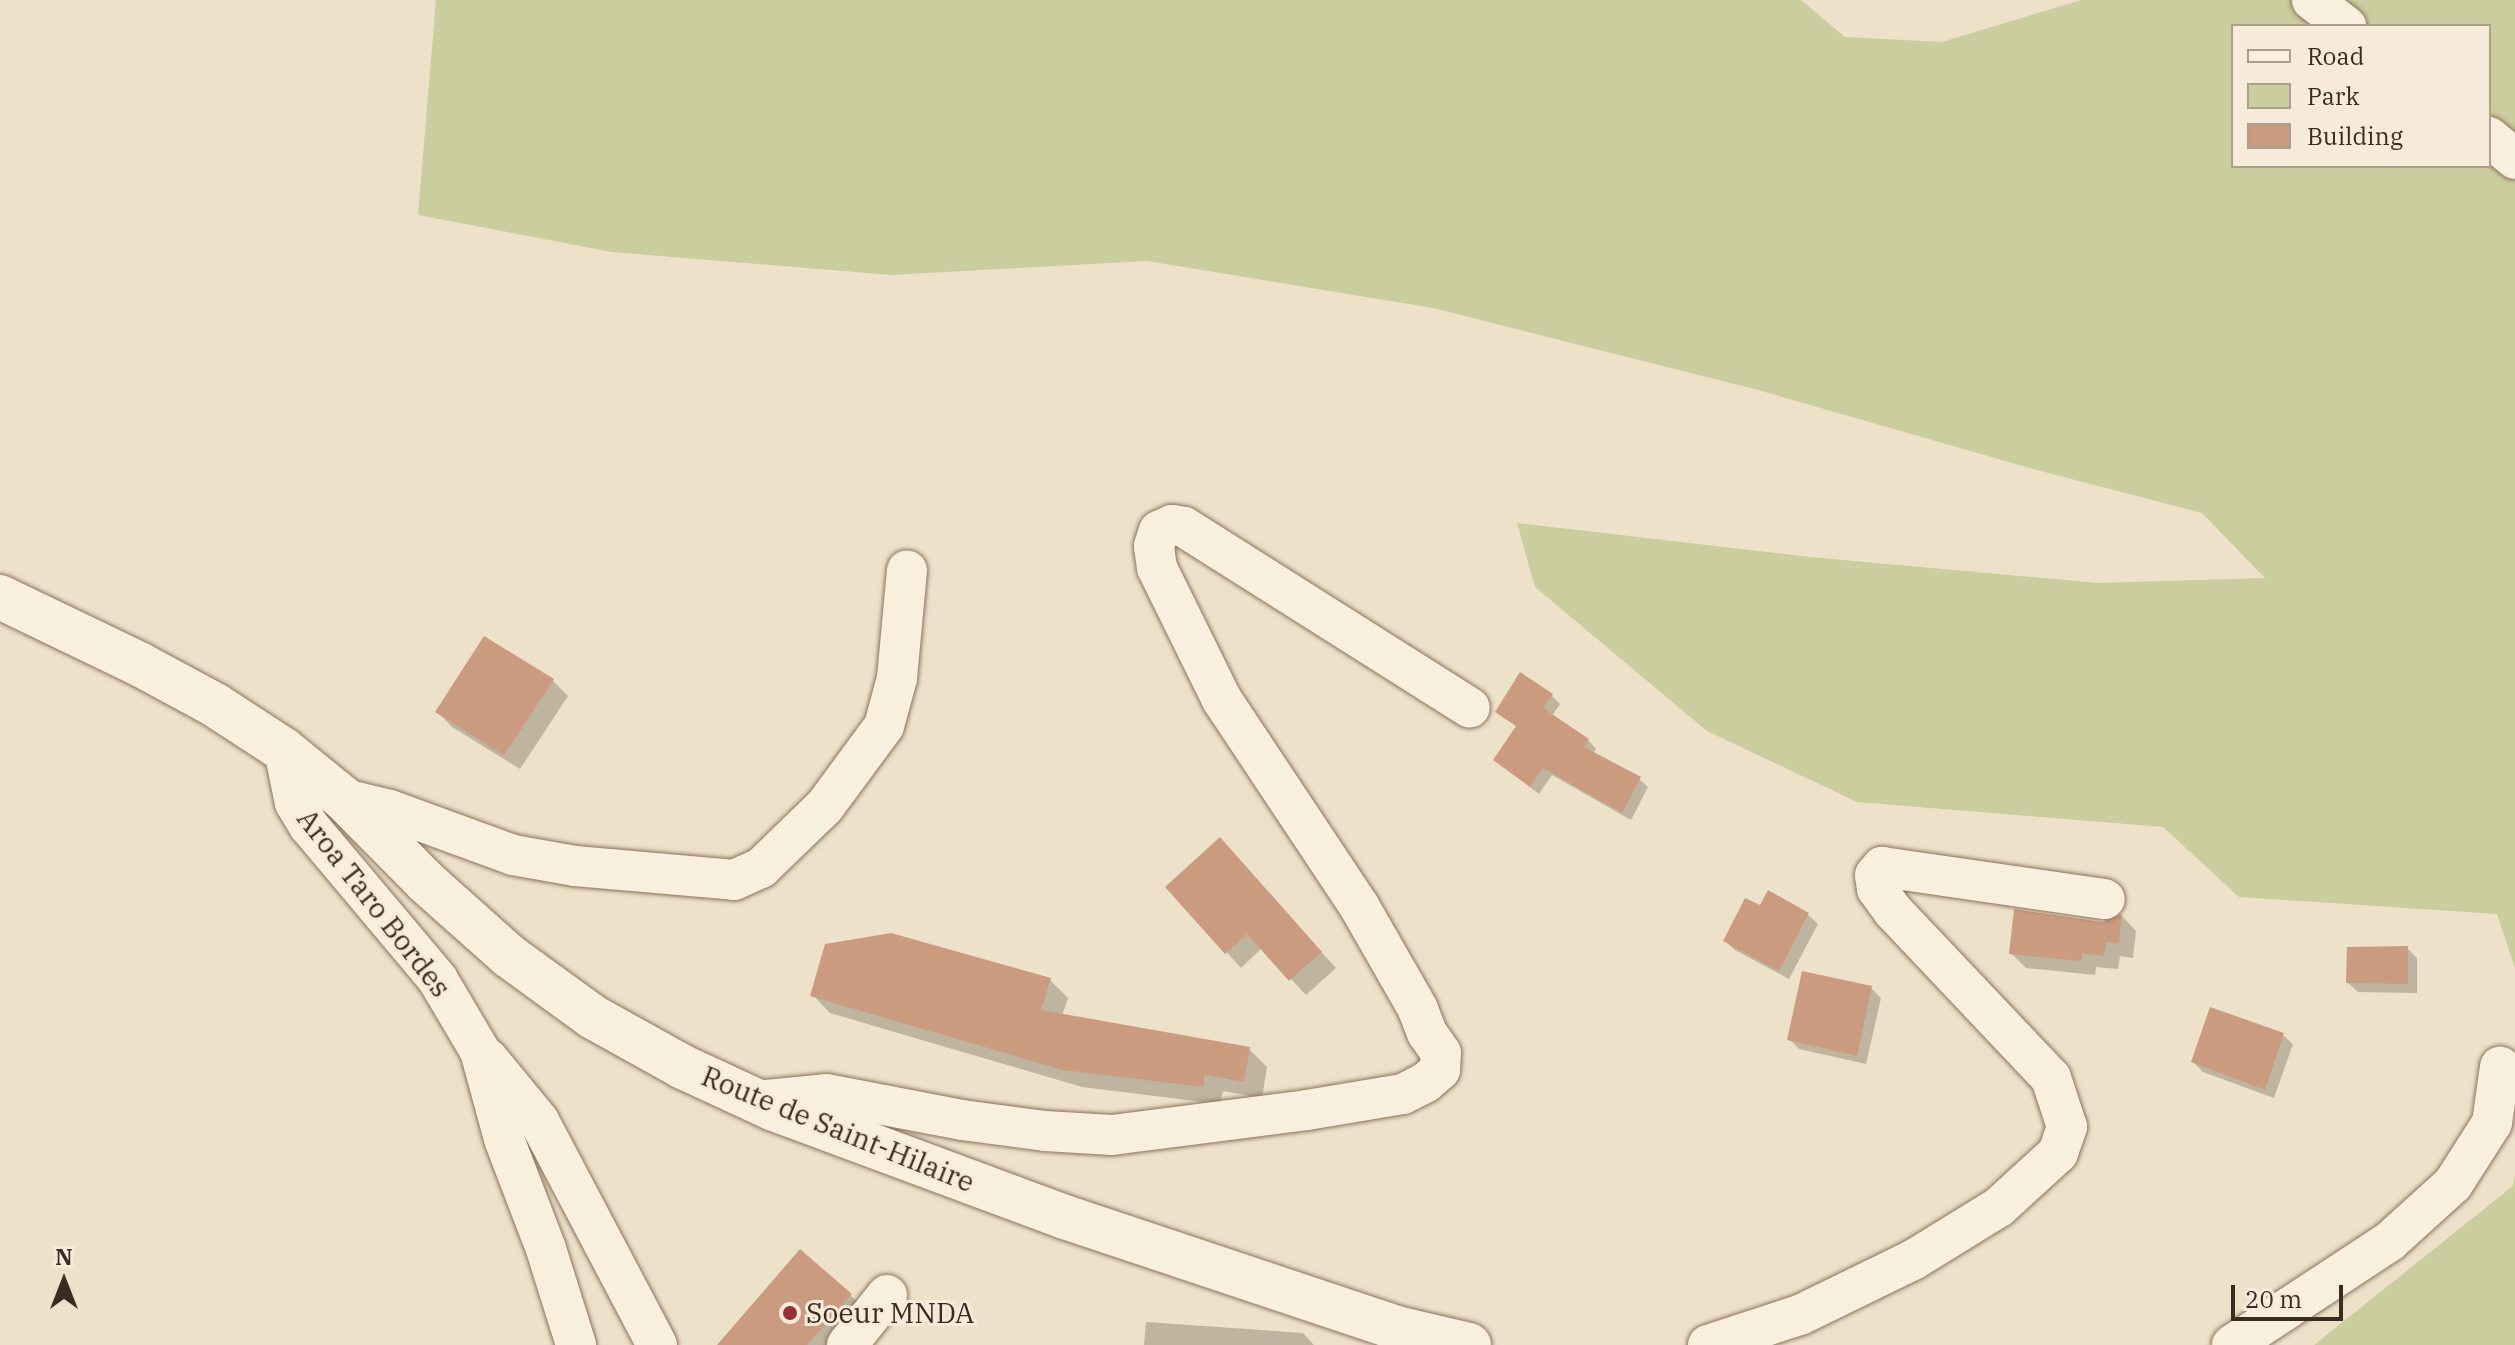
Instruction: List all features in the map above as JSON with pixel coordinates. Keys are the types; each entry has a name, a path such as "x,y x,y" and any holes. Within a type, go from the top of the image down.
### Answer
{"main road":[{"name":"Route de Saint-Hilaire","path":"0,597 141,665 215,705 284,750 344,799 426,882 509,956 593,1017 683,1067 756,1101 1065,1217 1396,1328 1469,1345"}],"street":[{"path":"2312,0 2343,24"},
{"path":"2491,139 2515,159"},
{"path":"756,1101 826,1094 962,1120 1045,1131 1112,1135 1307,1110 1403,1094 1425,1083 1440,1070 1441,1053 1427,1033 1406,986 1359,906 1222,700 1157,568 1154,546 1159,531 1172,525 1184,527 1470,708"},
{"path":"344,799 390,810 513,855 575,866 734,880 761,868 825,806 884,726 897,678 907,570"},
{"name":"Aroa Taro Bordes","path":"284,750 295,803 309,826 438,980 480,1051 509,1081 539,1121 657,1345"},
{"path":"1708,1345 1800,1315 1913,1260 1999,1207 2058,1153 2067,1127 2051,1078 1893,911 1877,889 1875,875 1882,867 2105,899"},
{"name":"Aroa Taro Bordes","path":"480,1051 504,1139 546,1249 576,1345"},
{"path":"2232,1345 2284,1315 2389,1242 2453,1184 2492,1123 2500,1067"},
{"path":"847,1345 887,1295"}],"green space":[{"path":"436,0 1801,0 1845,37 1942,42 2081,0 2515,0 2515,968 2497,914 2239,897 2163,827 1857,802 1707,731 1535,587 1517,523 1810,557 2098,583 2265,578 2202,513 2033,469 1758,390 1433,308 1147,261 891,275 612,252 418,215"},
{"path":"2515,1174 2515,1345 2314,1345 2513,1186"}],"building":[{"path":"484,636 554,679 504,755 435,712"},
{"path":"1520,672 1553,694 1543,708 1589,739 1584,747 1641,777 1622,813 1543,768 1530,787 1493,760 1516,726 1495,712"},
{"path":"1220,837 1322,952 1289,981 1247,934 1225,954 1165,887"},
{"path":"1768,890 1809,913 1779,971 1723,941 1745,898 1760,905"},
{"path":"2014,909 2102,922 2122,914 2119,944 2106,942 2104,956 2082,953 2081,961 2009,954"},
{"path":"891,933 1051,978 1041,1010 1250,1047 1244,1082 1205,1075 1203,1087 1063,1070 810,996 825,944"},
{"path":"2408,946 2408,984 2346,983 2347,947"},
{"path":"1802,971 1872,986 1857,1056 1787,1040"},
{"path":"2210,1007 2284,1033 2265,1090 2191,1062"},
{"name":"Soeur MNDA","path":"800,1249 852,1294 807,1345 717,1345"}],"place":[{"name":"Soeur MNDA","path":"790,1313"}]}
